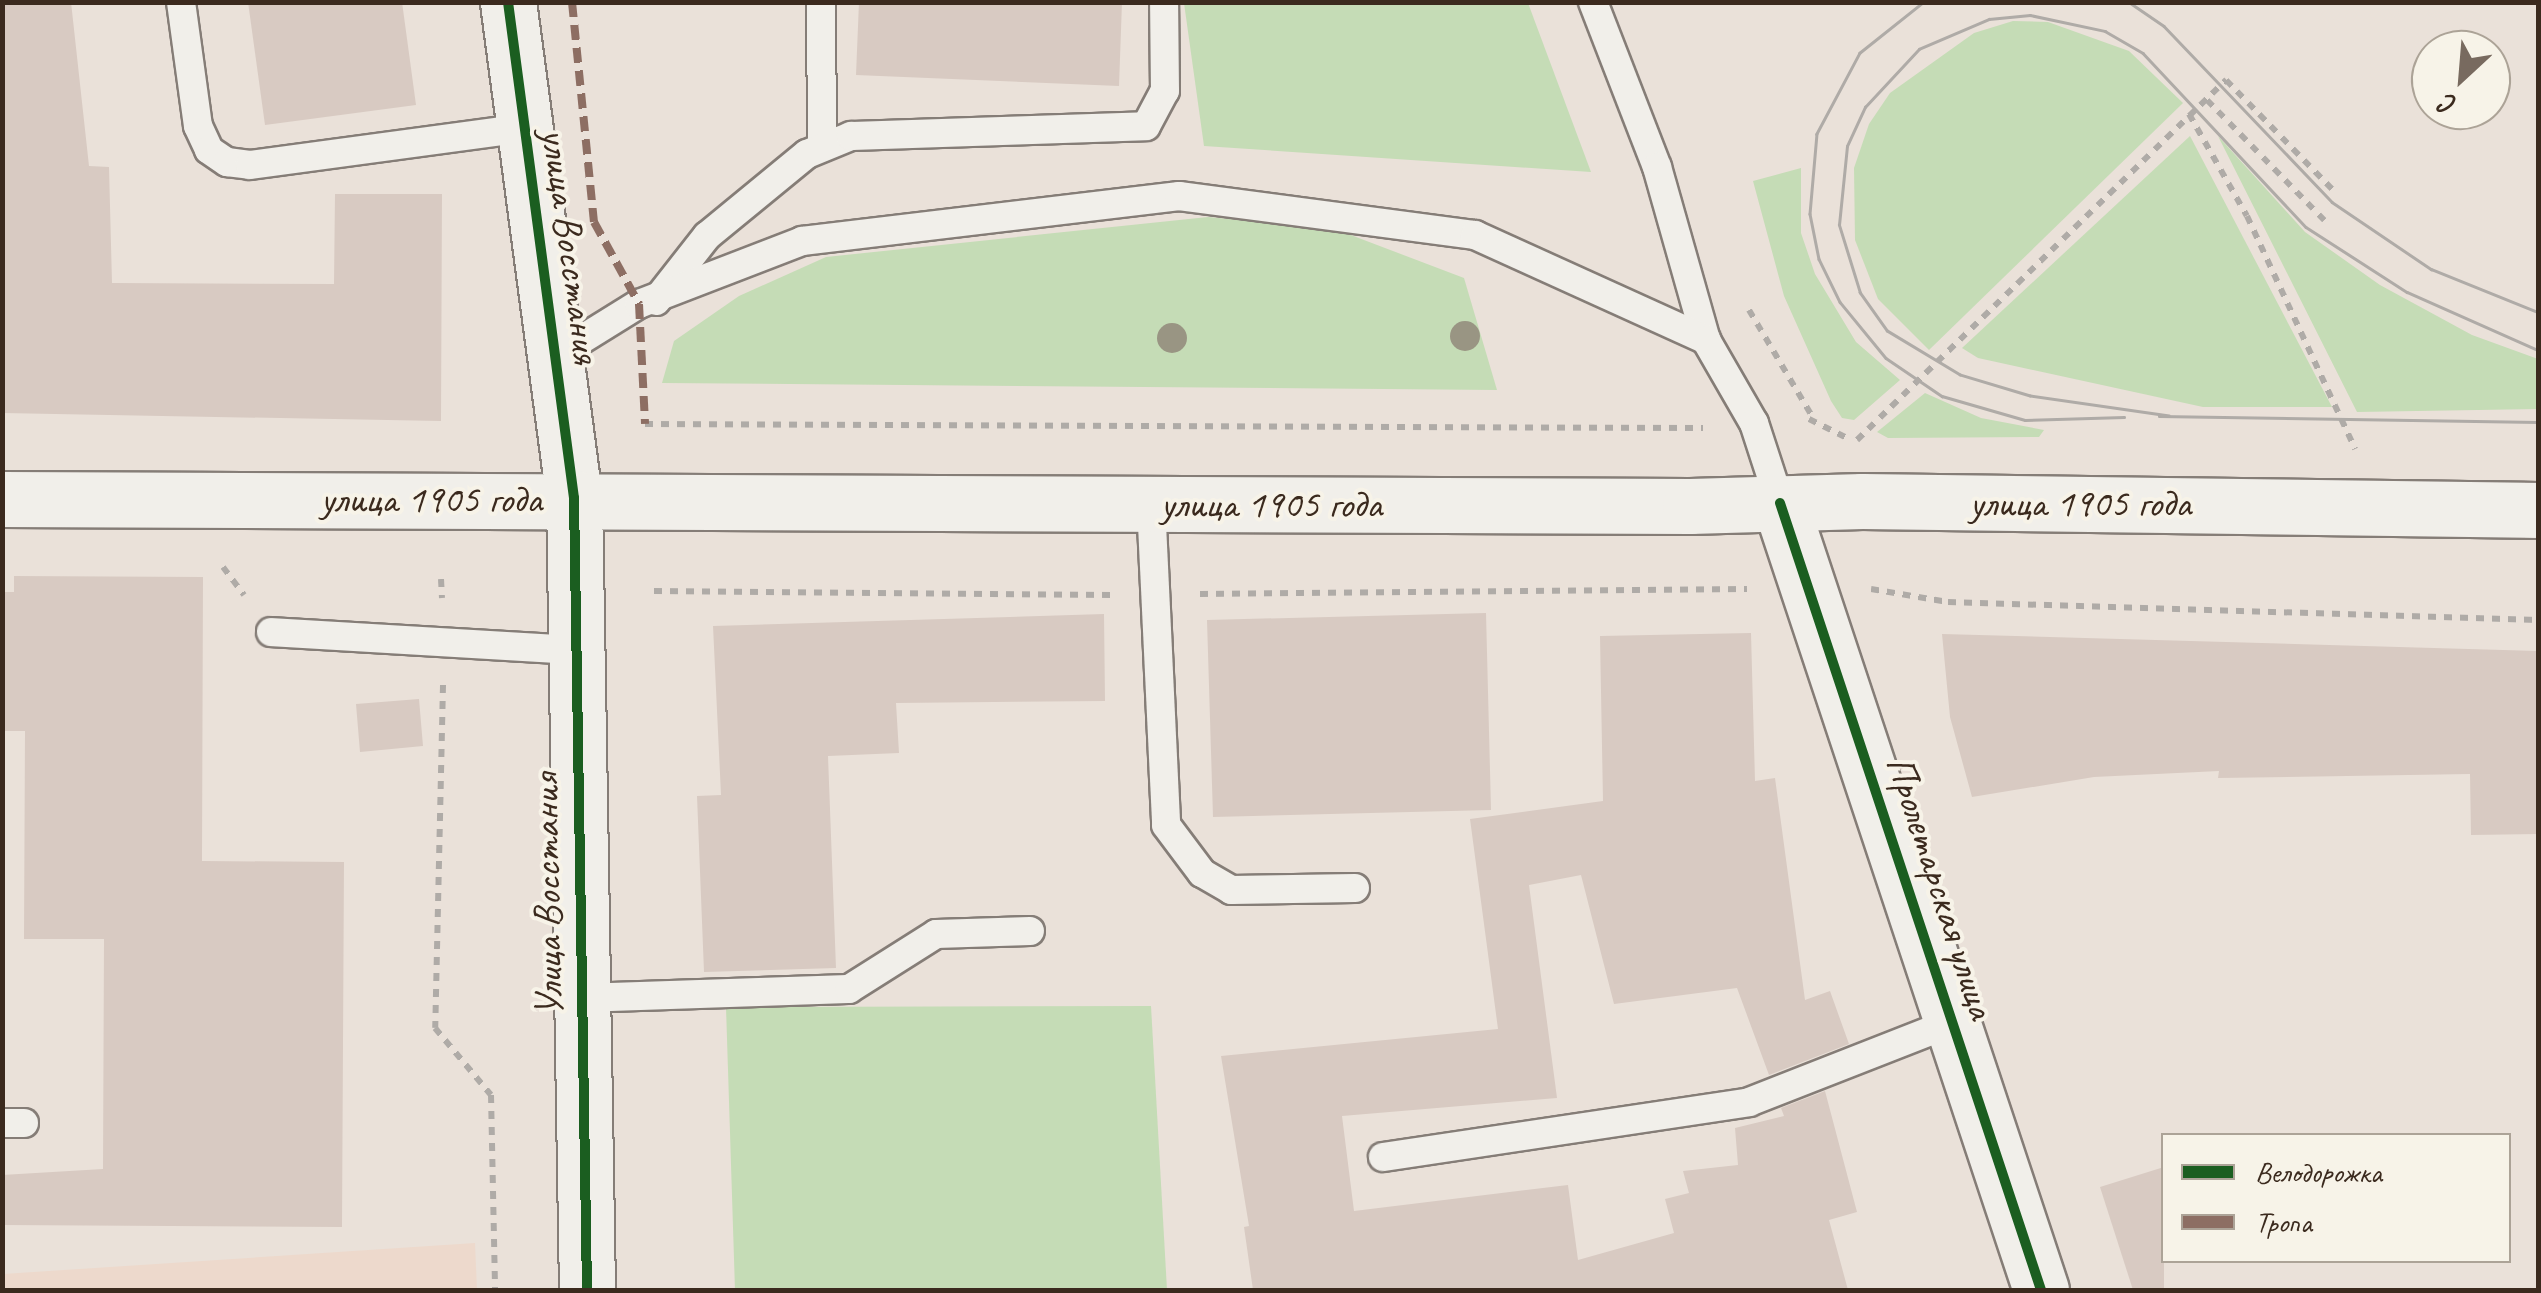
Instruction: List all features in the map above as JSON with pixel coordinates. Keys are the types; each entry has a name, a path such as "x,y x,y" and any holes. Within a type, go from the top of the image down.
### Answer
{"main road":[{"name":"улица Восстания","path":"508,2 574,498"},
{"name":"Улица Восстания","path":"574,498 578,590 572,650 587,1290"},
{"name":"улица 1905 года","path":"2,499 1780,503 2538,510"},
{"name":"Пролетарская улица","path":"1780,503 2041,1290"}],"lane":[{"path":"181,2 198,126 209,150 227,162 250,165 525,128"},
{"path":"820,2 822,148"},
{"path":"656,300 707,236 822,148 851,136 1127,131 1146,126 1165,91 1164,2"},
{"path":"1593,2 1657,167 1706,340 1754,423 1780,503"},
{"path":"555,356 656,300 802,242 1179,196 1475,235 1706,340"},
{"path":"1151,503 1166,825 1202,873 1231,890 1355,888"},
{"path":"271,632 444,638 572,650"},
{"path":"580,998 848,989 936,934 1030,930"},
{"path":"1383,1157 1749,1102 1953,1022"}],"path":[{"path":"1855,442 2226,80 2334,190"},
{"path":"2206,99 2324,220"},
{"path":"2189,114 2247,216 2357,453"},
{"path":"1741,296 1812,418"},
{"path":"645,424 1683,430 1719,426"},
{"path":"1683,430 1684,440"},
{"path":"1696,574 1696,586 1768,590"},
{"path":"442,579 435,1028 492,1095 495,1290"},
{"path":"1872,589 1948,602 2538,620"}],"shaded area":[{"path":"475,1243 477,1290 3,1290 3,1274"}],"green space":[{"path":"1184,3 1528,3 1591,172 1204,146"},
{"path":"2013,21 2048,22 2129,51 2183,103 1929,350 1878,299 1855,240 1854,168 1869,124 1890,93 1974,33"},
{"path":"2190,136 2332,407 2203,407 1978,358 1962,348"},
{"path":"2218,136 2305,232 2380,285 2472,335 2538,359 2538,409 2357,412"},
{"path":"1801,168 1801,233 1815,274 1856,342 1900,380 1854,420 1842,418 1831,401 1784,296 1753,181"},
{"path":"1208,217 1335,229 1464,278 1497,390 662,383 674,341 739,296 826,257"},
{"path":"1925,393 1981,418 2044,430 2039,437 1888,438 1877,432"},
{"path":"1151,1006 1167,1290 735,1290 726,1007"}],"building":[{"path":"2,2 71,2 89,166 109,167 112,283 334,284 335,194 442,194 441,421 2,413"},
{"path":"248,2 402,2 416,105 265,125"},
{"path":"859,2 1122,2 1119,86 856,75"},
{"path":"14,576 203,577 202,861 344,862 342,1227 2,1225 2,1175 103,1169 104,939 24,939 25,731 2,731 2,592 14,592"},
{"path":"1486,613 1491,810 1213,817 1207,620"},
{"path":"1104,614 1105,701 896,703 899,753 828,756 836,968 704,972 697,796 721,795 713,626"},
{"path":"1751,633 1755,781 1775,778 1805,1000 1830,991 1849,1044 1769,1075 1737,988 1614,1004 1581,875 1529,885 1557,1098 1342,1116 1354,1211 1568,1185 1578,1260 1674,1233 1665,1199 1689,1193 1683,1171 1738,1165 1735,1128 1784,1116 1781,1108 1825,1091 1857,1212 1829,1220 1848,1290 1253,1290 1244,1227 1249,1226 1221,1056 1498,1029 1470,819 1603,801 1600,636"},
{"path":"1942,634 2538,651 2538,834 2471,835 2470,774 2218,778 2219,771 2094,777 1972,797 1950,717"},
{"path":"419,699 423,746 360,752 356,704"},
{"path":"2161,1168 2164,1290 2133,1290 2100,1187"}],"tram line":[{"path":"1924,2 1860,53 1817,134 1810,214 1819,259 1840,302 1886,358 1942,396 2025,420 2124,417"},
{"path":"2129,2 2164,26 2332,202 2431,269 2538,312"},
{"path":"2169,416 2030,396 1960,375 1887,331 1860,293 1839,225 1847,146 1865,107 1919,49 1989,19 2030,15 2105,31 2143,53 2306,227 2407,292 2538,350"},
{"path":"2159,416 2538,422"}],"marked path":[{"path":"572,2 594,222 639,304 645,424"}],"cycle path":[{"path":"508,2 574,498 587,1290"},
{"path":"1780,503 2041,1290"}]}
